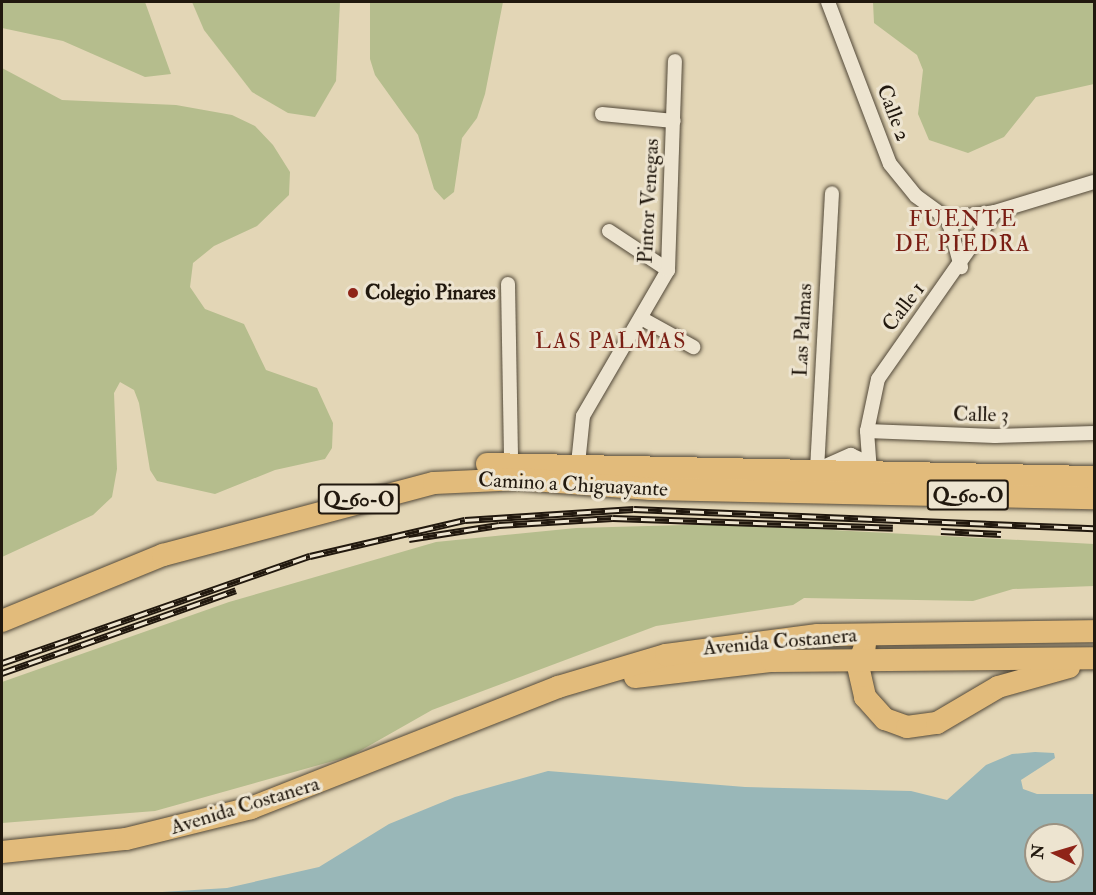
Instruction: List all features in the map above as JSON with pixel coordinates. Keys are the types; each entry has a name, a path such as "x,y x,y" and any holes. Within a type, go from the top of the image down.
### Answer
{"main road":[{"name":"Camino a Chiguayante","path":"2,604 147,545 348,486 429,469 511,463 817,470 865,464 1095,477"},
{"path":"841,492 865,464"},
{"name":"Camino a Chiguayante","path":"2,621 195,545 434,483 520,479 651,489 1095,498"},
{"name":"Avenida Costanera","path":"2,852 108,842 208,820 302,790 575,681 666,655 773,639 875,633 1095,631"},
{"path":"875,633 859,659 859,679 868,702 885,719 907,727 937,723 978,697 1020,679 1095,660"},
{"name":"Avenida Costanera","path":"477,720 566,692 677,669 859,659 1095,660"}],"street":[{"name":"Calle 2","path":"828,2 890,164 916,196 948,219"},
{"name":"Pintor Venegas","path":"578,464 583,416 668,270 675,61"},
{"path":"602,114 674,121"},
{"path":"961,267 948,219 994,212 1095,182"},
{"name":"Las Palmas","path":"817,470 832,193"},
{"name":"Calle 1","path":"865,464 867,432 878,380 961,267 994,212"},
{"path":"609,231 668,270"},
{"path":"508,284 511,463"},
{"path":"641,318 693,347"},
{"name":"Calle 3","path":"867,432 995,436 1095,433"}],"green space":[{"path":"2,2 145,2 171,74 145,77 63,41 2,28"},
{"path":"192,2 340,2 336,81 315,117 288,113 252,92 204,30"},
{"path":"370,2 503,2 485,94 477,118 462,138 454,192 444,200 434,189 418,135 375,75 370,59"},
{"path":"873,2 1094,2 1094,84 1036,97 1004,137 968,153 929,140 918,114 923,70 917,55 874,23"},
{"path":"2,68 62,100 176,105 232,115 255,126 273,145 290,172 289,195 257,226 214,246 193,263 190,287 205,309 244,324 266,370 317,388 333,423 332,448 325,459 275,470 215,494 157,481 150,470 139,403 134,390 120,382 114,393 117,469 112,497 93,515 2,557"},
{"path":"721,524 1094,544 1094,586 1013,589 973,601 804,598 793,605 656,626 432,710 351,756 155,811 2,823 2,682 229,602 436,542 576,528"}],"water":[{"path":"1054,753 1055,758 1021,780 1023,789 1037,794 1094,794 1094,893 146,893 227,888 319,867 389,824 455,797 548,771 745,787 911,791 947,800 986,765 1012,754"}],"railway":[{"path":"2,663 310,556 465,520 634,509 1094,528"},
{"path":"409,539 499,525 613,518 893,528"},
{"path":"941,531 1001,534"},
{"path":"2,673 236,590"}],"place":[{"name":"Colegio Pinares","path":"353,293"}],"district":[{"name":"FUENTE DE PIEDRA","path":"963,232"},
{"name":"LAS PALMAS","path":"611,342"}]}
